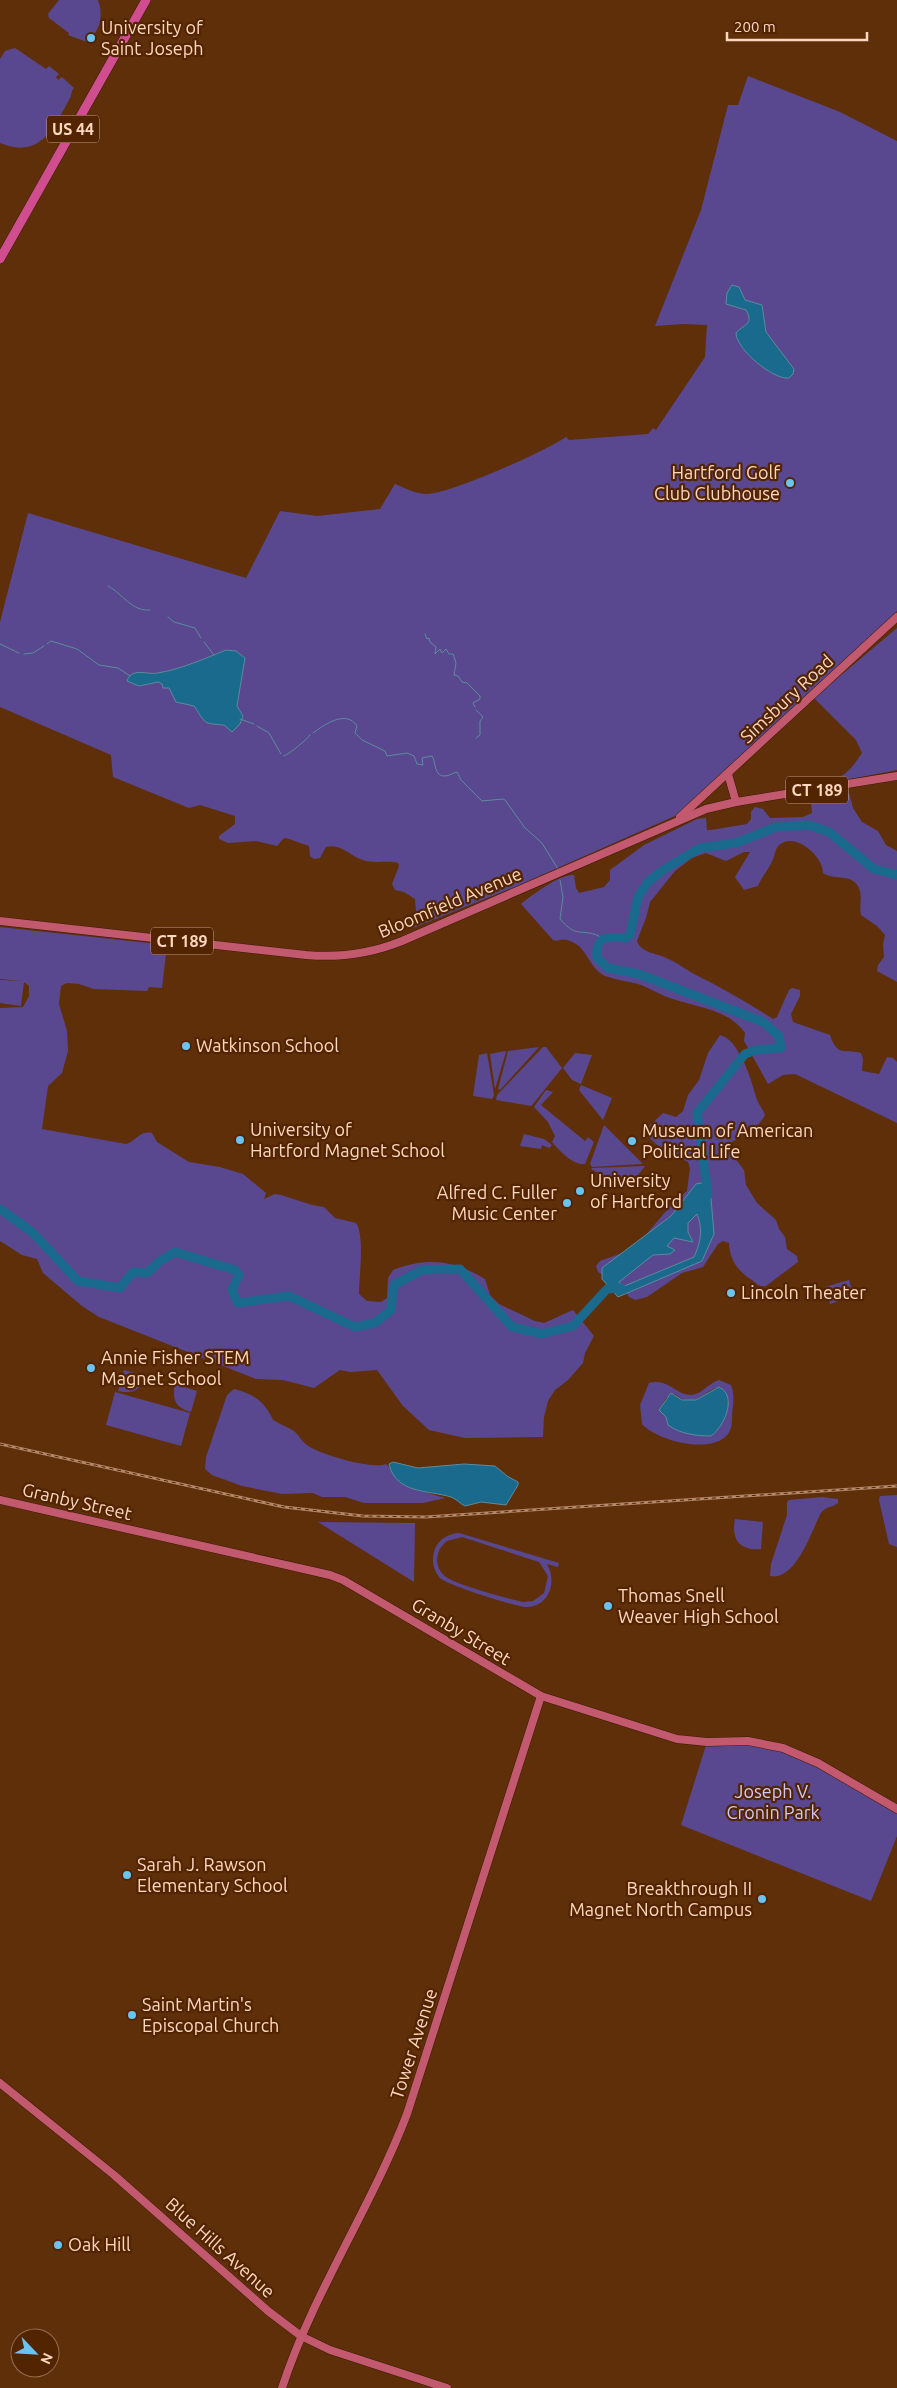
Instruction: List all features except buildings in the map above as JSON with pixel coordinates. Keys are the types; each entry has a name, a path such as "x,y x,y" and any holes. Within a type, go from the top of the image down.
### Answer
{"highway":[{"name":"US 44","path":"0,259 146,0"}],"main road":[{"name":"Simsbury Road","path":"676,821 897,617"},
{"path":"728,774 736,802"},
{"name":"Bloomfield Avenue","path":"0,921 306,955 355,955 397,943 690,815 736,802 897,776"},
{"name":"Simsbury Road","path":"690,815 698,802"},
{"name":"Granby Street","path":"0,1500 330,1575 343,1580 541,1696 677,1739 707,1742 748,1741 784,1748 818,1763 897,1809"},
{"name":"Tower Avenue","path":"282,2388 301,2336 385,2168 402,2127 541,1696"},
{"name":"Blue Hills Avenue","path":"0,2082 114,2175 268,2311 301,2336 330,2350 447,2388"}],"green space":[{"path":"59,0 98,0 101,12 100,23 95,33 87,42 68,35 69,33 49,18 48,14"},
{"path":"15,48 46,69 49,66 59,74 56,77 58,80 62,77 74,88 52,129 36,144 26,147 14,147 0,143 0,59 5,51"},
{"path":"748,76 840,112 897,141 897,611 677,815 517,886 413,928 409,923 416,912 415,899 404,892 395,890 392,884 399,866 398,863 367,861 341,848 331,846 326,847 320,858 314,859 310,856 309,846 286,838 277,846 256,841 228,843 219,839 219,836 235,824 235,816 200,805 189,808 113,777 111,755 0,707 0,622 28,513 246,578 280,511 317,516 380,509 395,484 419,493 439,492 498,471 566,437 569,440 648,434 653,428 656,430 705,357 707,325 655,326 701,210 728,105 738,105"},
{"path":"897,628 897,770 813,786 812,781 837,778 847,772 862,753 856,740 814,698"},
{"path":"832,793 849,793 853,808 862,822 878,831 886,845 897,851 897,982 877,971 878,965 884,957 883,944 885,935 877,926 861,915 861,894 857,885 849,879 833,877 823,873 822,866 814,854 802,844 795,842 788,841 782,843 777,848 770,866 758,886 744,890 735,877 750,852 744,852 726,861 706,853 692,858 675,871 650,902 637,941 645,950 674,962 773,1019 777,1017 789,990 792,988 800,990 800,996 791,1014 793,1022 830,1035 836,1047 842,1051 861,1053 863,1059 862,1071 879,1074 887,1057 893,1058 897,1062 897,1123 795,1074 783,1075 768,1084 744,1041 745,1033 729,1018 709,1009 667,997 642,985 605,976 595,968 584,951 574,943 565,940 553,940 521,904 546,886 568,876 574,875 576,888 579,893 604,887 610,880 610,870 644,845 697,819 706,818 707,830 711,830 747,824 755,807 763,809 770,818 803,817 812,813 811,803 813,797"},
{"path":"0,927 167,945 162,988 149,987 147,991 94,989 79,984 67,983 61,986 59,1004 67,1031 68,1051 62,1073 48,1086 42,1129 126,1144 141,1134 152,1133 157,1142 189,1162 220,1167 243,1174 266,1193 264,1199 275,1194 281,1195 324,1207 335,1218 356,1223 359,1229 361,1247 359,1294 367,1301 381,1302 387,1298 388,1278 393,1270 418,1263 440,1262 462,1268 485,1279 490,1295 499,1304 535,1321 544,1323 573,1310 594,1336 585,1353 583,1363 568,1380 555,1390 548,1401 544,1417 543,1437 465,1438 429,1430 403,1406 377,1370 350,1372 340,1370 314,1388 283,1380 256,1379 99,1317 82,1306 43,1273 37,1259 22,1255 0,1241 0,1008 23,1007 29,996 29,986 24,982 21,1006 0,1003 0,980 23,981 0,979"},
{"path":"720,1035 727,1038 739,1052 748,1071 757,1100 765,1115 754,1128 730,1143 728,1149 744,1170 746,1185 757,1203 776,1220 779,1229 785,1237 787,1249 797,1256 798,1262 766,1286 760,1286 739,1269 731,1255 729,1243 723,1241 718,1244 703,1267 682,1273 647,1297 635,1300 629,1297 624,1289 598,1272 596,1266 600,1261 625,1252 639,1243 672,1204 687,1191 690,1168 688,1162 657,1145 648,1135 646,1129 663,1113 676,1117 683,1111 688,1095 699,1080 708,1053"},
{"path":"539,1047 500,1090 498,1089 508,1051"},
{"path":"543,1047 546,1047 562,1068 533,1104 531,1106 496,1100 497,1095"},
{"path":"506,1052 495,1089 490,1054"},
{"path":"487,1053 494,1095 492,1099 473,1096 479,1055"},
{"path":"575,1053 592,1055 581,1084 572,1080 563,1068"},
{"path":"581,1085 612,1098 603,1120 579,1090"},
{"path":"546,1090 553,1092 541,1105 585,1141 588,1137 594,1142 585,1164 571,1160 552,1142 555,1136 548,1122 534,1107"},
{"path":"604,1125 642,1164 592,1167 590,1164"},
{"path":"524,1134 544,1139 552,1145 549,1148 542,1145 541,1149 520,1146"},
{"path":"645,1166 628,1188 591,1169 592,1168"},
{"path":"849,1280 854,1296 830,1304 825,1287"},
{"path":"124,1370 145,1376 141,1385 132,1392 118,1391"},
{"path":"719,1380 731,1385 733,1396 731,1427 728,1434 720,1440 710,1444 685,1443 660,1436 642,1424 640,1405 649,1383 661,1383 691,1395 699,1393","holes":["721,1387 726,1408 725,1418 711,1436 690,1431 659,1410 666,1398 675,1394 688,1401 699,1398 709,1391"]},
{"path":"175,1384 197,1391 191,1412 181,1408 176,1402 174,1394"},
{"path":"234,1389 253,1396 266,1408 273,1420 294,1431 305,1444 313,1449 333,1457 358,1463 370,1465 386,1464 410,1488 445,1498 423,1503 364,1503 345,1497 322,1497 313,1493 282,1494 242,1486 212,1475 205,1469 206,1457 227,1395"},
{"path":"115,1392 190,1413 181,1446 106,1425"},
{"path":"897,1495 897,1547 889,1544 879,1500 880,1496"},
{"path":"822,1497 838,1499 838,1503 821,1513 802,1553 788,1571 779,1576 770,1576 771,1564 787,1515 787,1502 789,1500"},
{"path":"735,1519 763,1522 761,1549 747,1548 738,1542 734,1532"},
{"path":"318,1522 415,1523 414,1582"},
{"path":"459,1533 559,1563 558,1567 547,1564 550,1571 551,1585 546,1597 535,1606 520,1606 496,1600 440,1578 433,1564 435,1549 441,1540","holes":["462,1537 539,1562 548,1576 544,1593 533,1601 523,1602 451,1580 442,1573 437,1564 437,1559 440,1549 447,1541"]},
{"name":"Joseph V. Cronin Park","path":"718,1741 784,1748 897,1809 897,1836 871,1901 681,1825 707,1742"}],"water":[{"path":"732,285 739,287 745,300 762,305 766,332 794,369 793,374 789,378 774,374 765,369 742,347 736,333 747,324 749,319 746,310 726,304 727,293"},
{"path":"226,650 236,651 245,658 237,706 243,716 240,724 232,732 224,725 206,722 194,706 176,702 169,688 163,688 162,684 158,682 139,686 127,681 132,674 167,671"},
{"path":"700,1183 710,1186 714,1234 702,1261 618,1297 602,1279 602,1268 671,1216 696,1184","holes":["697,1214 700,1236 694,1257 622,1287 619,1282 653,1255 670,1254 675,1250 667,1246 674,1238 693,1242 688,1232 688,1223"]},
{"path":"719,1387 725,1391 728,1397 727,1411 720,1426 711,1436 700,1436 678,1431 668,1425 666,1417 659,1410 671,1393 682,1400 696,1400"},
{"path":"393,1462 418,1468 464,1464 495,1466 518,1482 518,1485 506,1505 481,1502 465,1506 451,1497 406,1486 398,1481 393,1474 389,1464"}],"waterway":[{"path":"108,586 132,605 144,610 150,610"},
{"path":"168,617 174,622 195,628 201,638"},
{"path":"425,634 427,639 429,638 430,642 436,647 435,654 440,649 442,653 446,649 449,654 453,654 456,663 454,675 458,676 462,682 467,683 480,696 480,699 473,703 475,707"},
{"path":"47,644 51,641 77,649 99,665 118,668 130,676"},
{"path":"204,642 214,655"},
{"path":"0,644 19,653"},
{"path":"24,654 33,653 44,646"},
{"path":"476,710 483,717 480,721 480,735 476,738"},
{"path":"240,719 254,724"},
{"path":"313,733 335,720 347,719 357,726 355,733 362,740 385,751 387,756 407,753 414,756 417,764 423,765 422,758 432,756 437,772 441,776 457,772 461,780 482,801 505,800 525,828 542,843 558,869"},
{"path":"257,726 269,733 281,754"},
{"path":"284,756 298,747 310,735"},
{"path":"708,1195 697,1113 745,1054 756,1050 781,1048 779,1036 763,1022 639,974 608,968 597,958 600,941 613,937 626,938 630,935 638,897 648,882 663,870 700,848 736,843 776,827 809,825 829,832 874,869 897,875"},
{"path":"560,880 563,897 560,919 571,929 599,936 600,940"},
{"path":"0,1209 32,1232 78,1281 120,1288 133,1272 147,1273 160,1261 175,1252 235,1270 239,1275 232,1290 238,1303 289,1296 355,1327 375,1323 391,1310 394,1285 422,1270 460,1269 512,1327 542,1334 573,1326 607,1289 621,1288"}],"railway":[{"path":"0,1444 284,1507 363,1516 426,1517 897,1486"}],"place":[{"name":"University of Saint Joseph","path":"91,38"},
{"name":"Hartford Golf Club Clubhouse","path":"790,483"},
{"name":"Watkinson School","path":"186,1046"},
{"name":"University of Hartford Magnet School","path":"240,1140"},
{"name":"Museum of American Political Life","path":"632,1141"},
{"name":"University of Hartford","path":"580,1191"},
{"name":"Alfred C. Fuller Music Center","path":"567,1203"},
{"name":"Lincoln Theater","path":"731,1293"},
{"name":"Annie Fisher STEM Magnet School","path":"91,1368"},
{"name":"Thomas Snell Weaver High School","path":"608,1606"},
{"name":"Sarah J. Rawson Elementary School","path":"127,1875"},
{"name":"Breakthrough II Magnet North Campus","path":"762,1899"},
{"name":"Saint Martin's Episcopal Church","path":"132,2015"},
{"name":"Oak Hill","path":"58,2245"}]}
